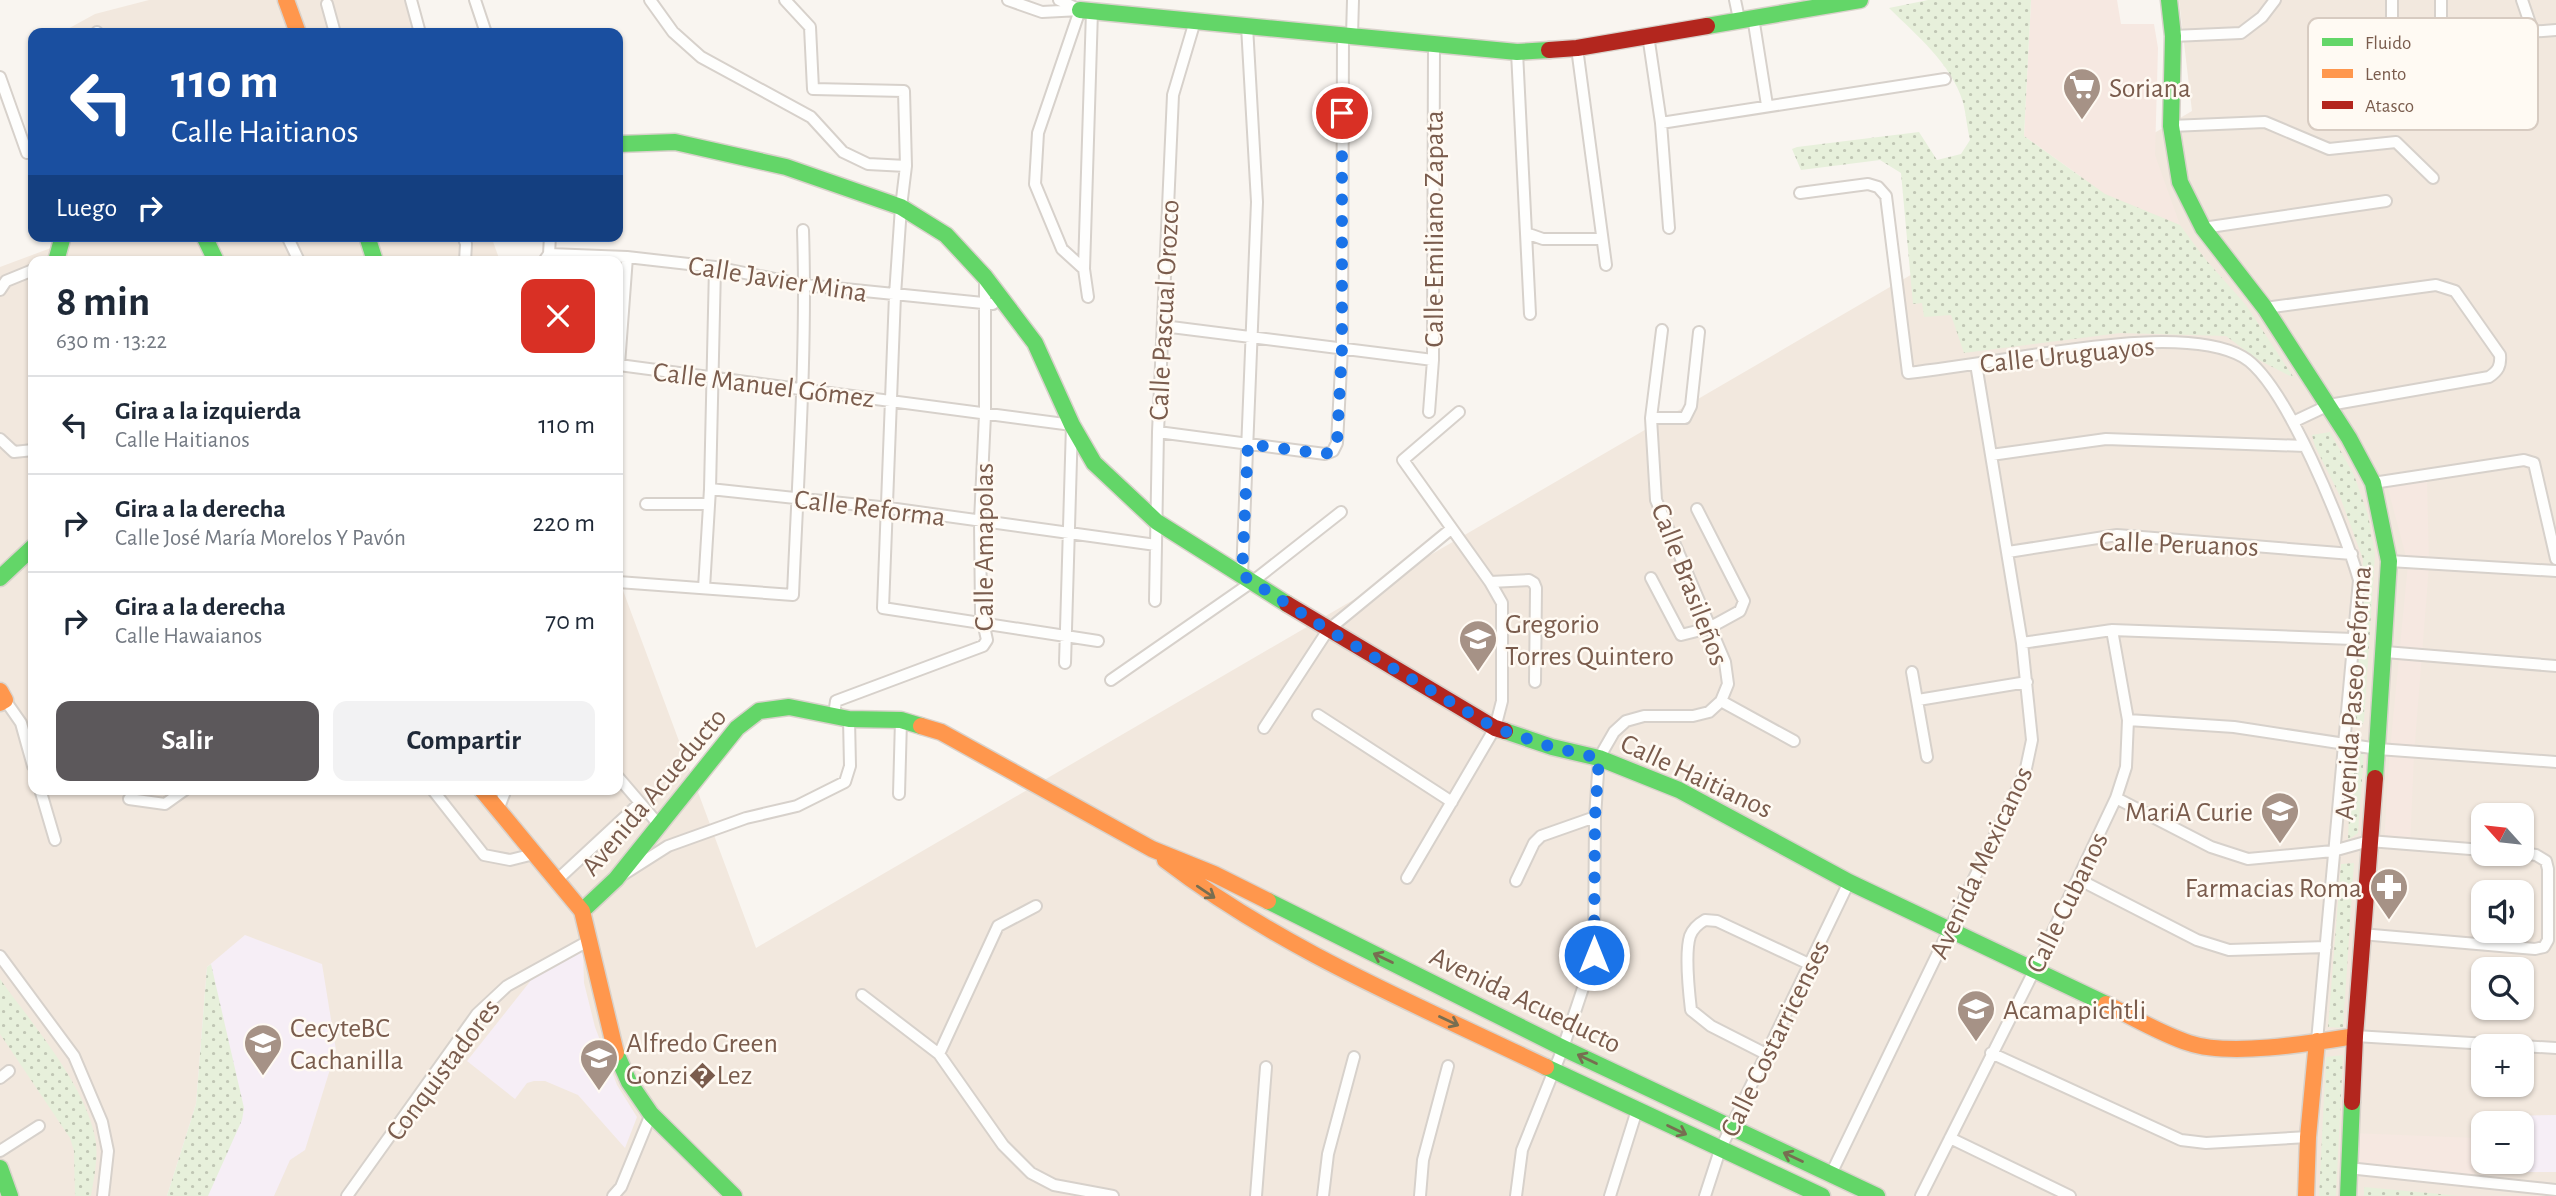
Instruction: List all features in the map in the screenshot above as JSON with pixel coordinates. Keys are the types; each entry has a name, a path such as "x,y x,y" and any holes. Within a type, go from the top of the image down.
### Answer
{"main road":[{"path":"286,0 296,28"},
{"path":"1086,10 1517,52 1577,48 1860,0"},
{"name":"Avenida Paseo Reforma","path":"2169,0 2173,36 2171,126 2180,182 2203,228 2265,308 2329,405 2373,483 2389,561 2378,749 2361,934 2348,1196"},
{"name":"Calle Haitianos","path":"623,144 675,142 786,167 901,207 946,235 985,278 1035,343 1072,425 1094,463 1157,522 1328,630 1495,728 1552,747 1599,758 1679,790 1849,882 2190,1044 2218,1049 2355,1036"},
{"path":"0,578 28,552"},
{"name":"Avenida Acueducto","path":"582,911 616,879 737,728 759,711 789,708 842,717 901,720 941,732 1152,849 1214,874 1563,1048 1877,1196"},
{"path":"486,795 582,911 614,1048 629,1083 651,1114 734,1196"},
{"name":"Avenida Acueducto","path":"1152,849 1204,892 1329,965 1819,1195"},
{"name":"Avenida Paseo Reforma","path":"2306,1196 2308,1137 2317,1041"},
{"path":"0,1168 10,1196"}],"street":[{"path":"411,0 419,28"},
{"path":"475,0 484,28"},
{"path":"650,0 673,32 701,57 811,117 843,152 868,164 906,166"},
{"path":"785,0 810,27 813,89 904,91 906,166 895,295 889,508 883,608 1098,641"},
{"path":"1008,0 1042,12 1086,10"},
{"path":"1059,0 1086,10"},
{"path":"1158,432 1325,454 1333,451 1337,443 1342,348 1347,35 1353,0"},
{"path":"1735,0 1746,18 1768,105"},
{"path":"2173,36 2241,33 2262,17 2275,0"},
{"path":"2392,0 2392,18"},
{"path":"2441,0 2441,18"},
{"path":"2522,0 2528,18"},
{"path":"327,4 334,28"},
{"path":"1086,10 1084,269 1088,297"},
{"path":"1084,269 1062,249 1035,184 1038,133 1086,10"},
{"name":"Calle Pascual Orozco","path":"1155,601 1158,432 1173,95 1195,21"},
{"path":"1247,26 1258,202 1248,444 1247,578"},
{"path":"2538,32 2556,30"},
{"path":"1648,35 1661,123 1669,228"},
{"name":"Calle Emiliano Zapata","path":"1429,412 1433,360 1434,45"},
{"path":"1577,48 1606,265"},
{"path":"1517,52 1530,314"},
{"path":"0,77 27,153"},
{"path":"1661,123 1945,79"},
{"path":"2171,126 2265,122 2329,149 2396,142 2433,178"},
{"name":"Calle Uruguayos","path":"1800,192 1868,184 1878,187 1886,196 1908,373 2097,345 2185,342 2223,349 2243,357 2262,372"},
{"path":"2203,228 2386,201"},
{"path":"623,582 793,595 805,285 803,230"},
{"path":"1526,233 1543,239 1602,239"},
{"name":"Calle Javier Mina","path":"623,257 715,267 805,285 1006,305"},
{"name":"Calle Manuel Gómez","path":"623,311 627,257"},
{"path":"704,588 710,489 715,267"},
{"path":"0,290 6,281 28,272"},
{"name":"Calle Amapolas","path":"842,717 836,701 982,646 987,640 981,613 980,521 985,415 985,278"},
{"path":"2265,308 2445,286 2455,291 2501,355 2497,372 2489,377 2329,405 2293,422"},
{"path":"1163,326 1433,360"},
{"name":"Calle Brasileños","path":"1516,1196 1522,1150 1563,1048 1594,955 1595,817 1599,758 1614,732 1626,721 1644,716 1693,716 1709,712 1721,701 1728,684 1725,662 1656,500 1651,418 1662,330"},
{"path":"1651,418 1685,418 1692,405 1699,332"},
{"name":"Avenida Mexicanos","path":"1830,1174 2025,773 2032,740 2022,643 1976,364"},
{"name":"Calle Manuel Gómez","path":"623,365 1072,425"},
{"name":"Avenida Paseo Reforma","path":"2262,372 2305,446 2352,554 2359,580 2317,1041"},
{"path":"1407,878 1495,728 1502,701 1502,603 1490,582 1402,460 1460,412"},
{"path":"1065,663 1072,425"},
{"path":"0,439 14,452 28,451"},
{"path":"1991,455 2106,439 2305,446"},
{"path":"2373,483 2524,460 2534,463 2556,559"},
{"name":"Calle Reforma","path":"710,489 889,508 1156,545"},
{"path":"646,504 709,504"},
{"path":"1651,578 1681,635 1709,628 1740,611 1744,601 1697,509"},
{"path":"1111,680 1247,578 1341,512"},
{"path":"1264,728 1328,630 1451,529"},
{"name":"Calle Peruanos","path":"2008,552 2117,535 2352,554"},
{"path":"2389,561 2556,571"},
{"path":"1490,582 1529,580 1534,583 1535,681"},
{"path":"2022,643 2112,630 2353,639"},
{"name":"Calle Cubanos","path":"1921,1196 2035,969 2116,798 2126,767 2128,720 2112,630"},
{"path":"2385,652 2556,666"},
{"path":"1912,672 1927,757"},
{"path":"1918,700 2026,682"},
{"path":"2,698 20,723 28,749"},
{"path":"1721,701 1794,741"},
{"path":"1318,715 1452,802"},
{"path":"616,879 668,846 746,818 796,806 845,782 850,766 842,717"},
{"path":"900,794 901,720"},
{"path":"2128,720 2234,727 2378,749 2556,762"},
{"path":"623,784 660,826"},
{"path":"42,795 55,840"},
{"path":"129,799 165,804 178,795"},
{"path":"437,795 484,855 510,860 534,854"},
{"path":"498,810 504,795"},
{"path":"2116,798 2211,847 2248,859 2333,850 2369,841 2471,849"},
{"path":"556,880 640,803"},
{"path":"1516,880 1534,843 1541,836 1595,817"},
{"path":"2361,934 2535,949 2544,947 2548,940 2548,869 2546,860 2534,855"},
{"path":"2078,879 2197,940 2229,950 2326,947"},
{"name":"Calle Costarricenses","path":"1705,1196 1730,1128 1849,882"},
{"path":"939,1054 998,926 1036,906"},
{"path":"1766,1055 1711,1026 1691,1010 1689,937 1695,926 1705,920 1717,921 1809,964"},
{"name":"Conquistadores","path":"348,1196 477,1013 507,986 590,940"},
{"path":"0,956 74,1056 93,1100 102,1122 108,1151 103,1196"},
{"path":"862,995 939,1054 1003,1145 1031,1172 1054,1185 1112,1196"},
{"path":"2355,1036 2556,1048"},
{"path":"1992,1053 2181,1140 2206,1143 2308,1137"},
{"path":"1323,1196 1328,1154 1354,1057"},
{"path":"1420,1196 1423,1160 1448,1066"},
{"path":"1256,1196 1266,1067"},
{"path":"1610,1196 1637,1110"},
{"path":"613,1196 621,1187 651,1114"},
{"path":"0,1151 39,1126"},
{"path":"1950,1138 2070,1196"},
{"path":"2348,1168 2556,1190"}],"shaded area":[{"path":"149,0 404,0 414,28 69,28 95,14"},
{"path":"2031,0 2117,0 2121,24 2154,24 2158,48 2155,155 2180,225 2105,194 2024,136"},
{"path":"2179,0 2556,0 2556,1196 0,1196 0,267 28,257 28,795 623,795 623,590 756,948 2192,111"},
{"path":"67,242 493,242 498,256 29,256"},
{"path":"2427,477 2429,566 2414,754 2410,849 2384,845 2389,760 2408,564 2386,481"},
{"name":"CecyteBC Cachanilla","path":"245,935 322,964 336,1050 305,1150 290,1160 274,1196 167,1196 196,1104 207,967"},
{"path":"583,950 584,983 595,1027 617,1085 637,1117 625,1148 578,1095 545,1081 534,1081 527,1083 515,1099 467,1061 532,979"},
{"path":"2534,1115 2556,1115 2556,1172 2534,1172"},
{"path":"2350,1133 2471,1138 2471,1174 2474,1174 2474,1181 2348,1168"}],"green space":[{"path":"1928,0 2031,0 2024,136 2105,194 2180,225 2206,260 2246,305 2294,378 2257,359 2226,336 2120,333 1964,353 1951,315 1924,317 1922,303 1913,304 1901,173 1880,160 1801,170 1792,149 1919,132 1937,160 1961,154 1970,140 1963,102 1957,88 1932,50 1889,8"},
{"path":"2330,432 2354,475 2368,515 2375,554 2364,721 2361,727 2354,723 2363,559 2339,494 2312,435"},
{"path":"2352,747 2364,753 2358,833 2348,840"},
{"path":"2354,863 2343,1028 2328,1027 2341,864"},
{"path":"211,964 244,1108 242,1120 208,1196 167,1196 196,1104 207,967"},
{"path":"0,979 69,1075 89,1117 96,1152 91,1196 75,1196 74,1151 70,1138 0,1034"},
{"path":"2343,1055 2336,1196 2319,1196 2326,1057"},
{"path":"2364,1187 2461,1196 2364,1196"}],"traffic: fast":[{"path":"1707,26 1860,0"},
{"path":"2169,0 2173,36 2171,126 2180,182 2203,228 2265,308 2349,438 2373,483 2389,561 2375,778"},
{"path":"1080,10 1517,52 1549,50"},
{"path":"623,144 675,142 786,167 901,207 946,235 985,277 1035,343 1072,425 1094,463 1157,522 1287,604"},
{"path":"57,256 61,242"},
{"path":"207,242 214,256"},
{"path":"369,242 373,256"},
{"path":"0,578 28,552"},
{"path":"582,911 616,879 737,728 759,711 789,707 849,719 901,720 921,726"},
{"path":"1505,731 1552,747 1599,758 1679,790 1849,882 2106,1004"},
{"path":"1268,901 1563,1048 1877,1196"},
{"path":"616,1053 629,1082 651,1114 734,1196"},
{"path":"1546,1067 1822,1196"},
{"path":"2348,1196 2352,1102"},
{"path":"0,1168 10,1196"}],"traffic: slow":[{"path":"286,0 296,28"},
{"path":"0,691 5,700 0,703"},
{"path":"921,726 941,732 1152,849 1214,874 1268,901"},
{"path":"486,795 582,911 616,1053"},
{"path":"1165,860 1209,892 1302,948 1546,1067"},
{"path":"2106,1004 2168,1035 2206,1047 2248,1049 2355,1036"},
{"path":"2306,1196 2308,1137 2317,1041"}],"traffic: jam":[{"path":"1549,50 1577,48 1707,26"},
{"path":"1287,604 1495,728 1505,731"},
{"path":"2352,1102 2375,778"}],"place":[{"name":"Soriana","path":"2082,121"},
{"name":"Gregorio Torres Quintero","path":"1478,673"},
{"name":"MariA Curie","path":"2280,845"},
{"name":"Farmacias Roma","path":"2389,921"},
{"name":"Acamapichtli","path":"1976,1043"},
{"name":"CecyteBC Cachanilla","path":"263,1077"},
{"name":"Alfredo Green Gonzi�Lez","path":"599,1092"}],"route":[{"path":"1342,113 1342,348 1337,443 1333,451 1325,454 1248,444 1242,575 1328,630 1495,728 1552,747 1599,758 1595,817 1594,955"}]}
